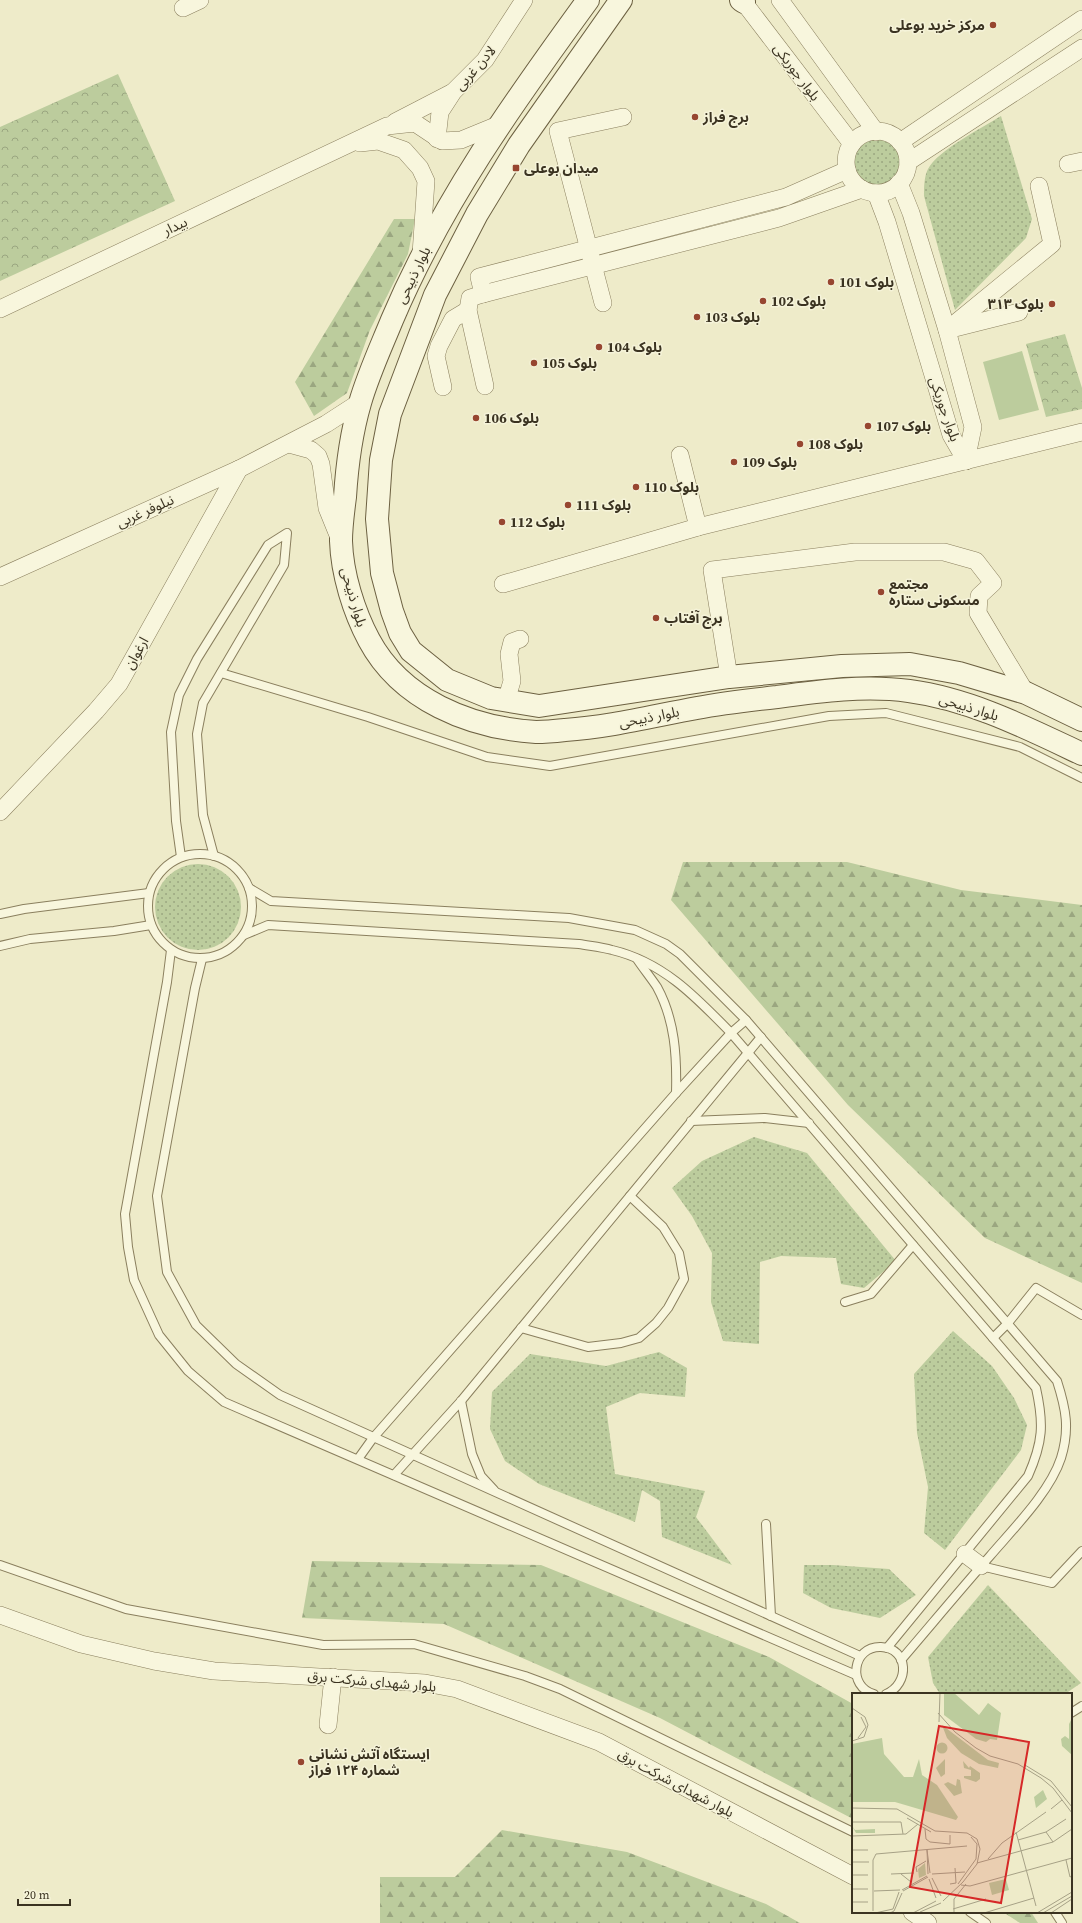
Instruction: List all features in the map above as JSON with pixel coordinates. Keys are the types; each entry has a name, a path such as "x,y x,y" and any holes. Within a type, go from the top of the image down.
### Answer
{"main road":[{"name":"بلوار ذبیحی","path":"588,0 475,160 420,258 375,360 360,402 348,456 341,542 346,577 361,625 373,648 392,674 412,691 437,706 486,725 538,732 590,728 715,705 839,689 909,691 960,702 1014,721 1082,754"},
{"name":"بلوار ذبیحی","path":"621,1 519,145 477,214 435,295 406,368 390,414 380,460 376,519 382,573 392,611 400,633 411,650 447,680 491,698 539,706 729,677 842,666 910,664 959,673 1026,693 1082,720"}],"street":[{"path":"183,8 200,0"},
{"name":"لادن غربی","path":"436,139 440,112 454,92 485,60 524,0"},
{"name":"بلوار جوریکی","path":"780,0 876,132"},
{"name":"بلوار جوریکی","path":"742,1 852,144"},
{"path":"900,142 1082,19"},
{"path":"908,162 1080,51"},
{"name":"بیدار","path":"0,309 350,144 454,92"},
{"path":"603,302 558,131 623,117"},
{"path":"387,126 415,123 428,130 436,139 442,141 461,140 500,124"},
{"path":"485,386 468,310 470,298 779,218 869,191 885,192 899,183 904,177 908,162 904,148 893,136 876,132 863,135 852,144 846,161 847,170 855,184 869,191"},
{"path":"350,144 378,141 391,145 404,150 420,168 426,181 420,258"},
{"path":"483,294 479,277 786,197 847,170"},
{"name":"بلوار جوریکی","path":"899,183 911,213 947,330 973,427 966,461"},
{"path":"947,330 1052,244 1039,186"},
{"name":"بلوار جوریکی","path":"869,191 887,222 951,435 966,461"},
{"path":"443,387 436,356 439,346 453,319 468,310"},
{"path":"947,330 1019,312"},
{"name":"نیلوفر غربی","path":"0,577 239,469 326,424 360,402"},
{"path":"503,584 698,526 1082,432"},
{"path":"289,444 311,450 318,456 321,464 327,508 341,542"},
{"path":"680,455 698,526"},
{"name":"ارغوان","path":"0,812 96,711 118,684 239,469"},
{"path":"729,677 712,570 855,552 944,552 976,561 993,584 979,596 978,613 1026,693"},
{"path":"506,701 512,681 509,654 512,642 520,639"},
{"path":"965,1554 981,1566"},
{"name":"بلوار شهدای شرکت برق","path":"0,1615 81,1644 154,1661 214,1671 425,1683 457,1689 599,1742 852,1875"},
{"path":"328,1725 333,1677"},
{"path":"913,1913 928,1923"}],"lane":[{"path":"181,857 176,821 171,732 179,696 197,659 268,545 287,533 284,565 203,703 197,734 203,815 214,856"},
{"path":"221,673 368,717 487,757 550,766 829,716 886,713 1020,747 1082,778"},
{"path":"197,854 214,856 233,866 241,873 249,888 252,909 251,920 244,935 233,947 218,956 202,959 186,957 171,950 159,939 151,925 147,909 149,893 159,874 166,866 181,857 197,854"},
{"path":"249,888 271,901 569,918 635,930 666,944 680,954 746,1020 1057,1381 1066,1409 1066,1437 1061,1458 1053,1478 1023,1518 901,1660"},
{"path":"0,914 24,909 149,893"},
{"path":"0,946 30,939 114,931 151,925"},
{"path":"244,935 268,925 579,944 612,950 658,968 679,982 698,998 731,1033 1036,1388 1042,1413 1041,1437 1036,1458 1028,1476 887,1648"},
{"path":"171,950 168,982 125,1214 128,1247 134,1280 159,1335 188,1371 224,1402 856,1675"},
{"path":"202,959 195,988 157,1196 167,1272 196,1325 236,1364 280,1395 860,1656"},
{"path":"636,959 657,987 670,1017 676,1056 676,1093"},
{"path":"358,1459 373,1438 676,1093 731,1033 746,1020"},
{"path":"394,1476 461,1401 691,1121 749,1054 761,1037"},
{"path":"691,1121 765,1118 809,1123"},
{"path":"521,1328 588,1347 621,1343 639,1338 656,1323 668,1308 684,1280 679,1253 663,1227 630,1196"},
{"path":"845,1302 871,1294 913,1245"},
{"path":"993,1338 1008,1324 1036,1288 1082,1316"},
{"path":"461,1401 472,1454 481,1476 496,1492"},
{"path":"766,1524 771,1616"},
{"path":"981,1566 1052,1583 1082,1552"},
{"path":"0,1565 126,1609 323,1644 414,1644 525,1676 560,1689 852,1832"},
{"path":"872,1693 863,1688 856,1675 857,1662 860,1656 873,1648 887,1648 893,1651 901,1660 903,1674 897,1687 890,1693"},
{"path":"1072,1713 1082,1706"},
{"path":"971,1913 986,1923"},
{"path":"1056,1913 1062,1923"}],"green space":[{"path":"118,74 175,201 0,281 0,127"},
{"path":"1001,116 1032,219 1026,238 955,310 924,196 926,175 933,162 941,154"},
{"path":"872,139 882,139 894,146 901,158 901,168 894,180 882,187 872,187 864,183 857,176 853,168 853,158 857,150 864,143"},
{"path":"394,219 415,219 408,254 370,330 347,393 314,416 295,382"},
{"path":"1065,334 1082,388 1082,409 1046,417 1026,344"},
{"path":"1022,351 1039,410 999,420 983,362"},
{"path":"683,862 847,862 961,890 1082,905 1082,1283 985,1238 848,1105 671,900"},
{"path":"198,864 214,868 228,877 237,891 241,907 237,923 228,937 214,946 198,950 182,946 168,937 159,923 155,907 159,891 168,877 182,868"},
{"path":"754,1137 807,1153 896,1261 864,1288 841,1284 836,1258 781,1256 760,1262 759,1344 723,1341 711,1302 712,1253 692,1216 672,1188 702,1161"},
{"path":"953,1331 992,1366 1014,1398 1027,1425 1021,1450 945,1550 924,1533 928,1487 917,1433 914,1374"},
{"path":"659,1352 687,1368 685,1397 640,1393 606,1407 615,1474 705,1491 696,1517 732,1565 662,1537 660,1501 642,1490 635,1522 539,1484 505,1461 490,1429 492,1392 530,1354 606,1366"},
{"path":"312,1561 541,1565 769,1657 852,1703 852,1818 660,1718 444,1624 302,1618"},
{"path":"804,1565 833,1565 889,1569 916,1595 880,1618 831,1608 803,1593"},
{"path":"988,1585 1081,1683 1066,1693 939,1693 933,1683 928,1657"},
{"path":"502,1830 627,1852 766,1904 800,1923 380,1923 380,1877 455,1877"},
{"path":"1005,1913 1032,1913 1038,1923 1020,1923"}],"place":[{"name":"مرکز خرید بوعلی","path":"993,25"},
{"name":"برج فراز","path":"695,117"},
{"name":"میدان بوعلی","path":"516,168"},
{"name":"بلوک 101","path":"831,282"},
{"name":"بلوک 102","path":"763,301"},
{"name":"بلوک ۳۱۳","path":"1052,304"},
{"name":"بلوک 103","path":"697,317"},
{"name":"بلوک 104","path":"599,347"},
{"name":"بلوک 105","path":"534,363"},
{"name":"بلوک 106","path":"476,418"},
{"name":"بلوک 107","path":"868,426"},
{"name":"بلوک 108","path":"800,444"},
{"name":"بلوک 109","path":"734,462"},
{"name":"بلوک 110","path":"636,487"},
{"name":"بلوک 111","path":"568,505"},
{"name":"بلوک 112","path":"502,522"},
{"name":"مجتمع مسکونی ستاره","path":"881,592"},
{"name":"برج آفتاب","path":"656,618"},
{"name":"ایستگاه آتش نشانی شماره ۱۲۴ فراز","path":"301,1762"}]}
